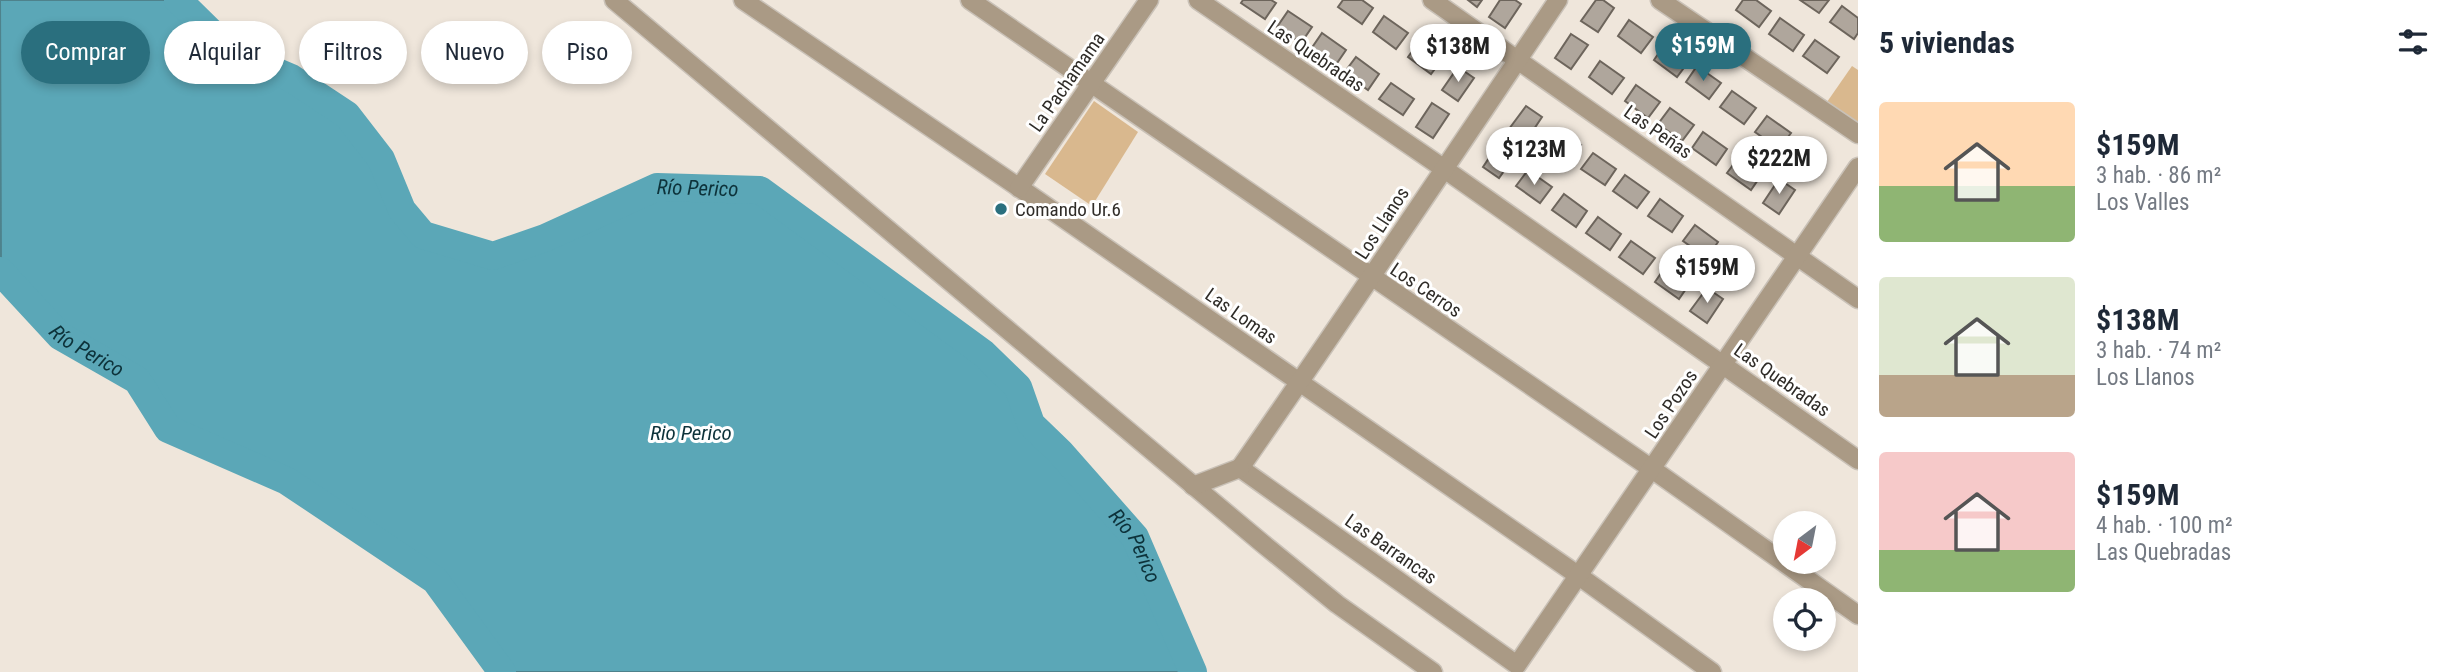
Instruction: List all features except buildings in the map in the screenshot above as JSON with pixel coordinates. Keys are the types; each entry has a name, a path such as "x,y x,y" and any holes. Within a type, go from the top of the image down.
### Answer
{"street":[{"path":"614,0 1337,604 1433,672"},
{"name":"Los Cerros","path":"970,0 1855,608"},
{"name":"La Pachamama","path":"1019,188 1149,0"},
{"name":"Las Quebradas","path":"1198,0 1443,168 1858,460"},
{"name":"Las Peñas","path":"1432,0 1858,299"},
{"name":"Los Llanos","path":"1240,468 1372,278 1443,168 1558,0"},
{"path":"1660,0 1858,134"},
{"name":"Las Lomas","path":"751,2 1580,576 1712,672"},
{"name":"Los Pozos","path":"1517,664 1580,576 1858,167"},
{"path":"1194,486 1240,468"},
{"name":"Las Barrancas","path":"1240,468 1517,664"}],"shaded area":[{"path":"1852,66 1858,70 1858,124 1827,102"},
{"path":"1094,101 1138,132 1092,206 1045,174"}],"water":[{"name":"Rio Perico","path":"0,0 178,0 199,21 164,21 164,84 285,84 285,75 291,78 347,115 381,159 402,210 423,235 493,256 545,238 657,187 760,190 983,353 1018,387 1031,424 1060,452 1135,537 1193,672 502,672 435,580 287,481 168,429 137,380 60,336 1,273"}],"waterway":[{"name":"Río Perico","path":"178,0 232,53 291,78 347,115 381,159 402,210 423,235 493,256 545,238 657,187 760,190 983,353 1018,387 1031,424 1060,452 1135,537 1193,672"},
{"name":"Río Perico","path":"0,271 60,336 137,380 168,429 287,481 435,580 502,672"}],"place":[{"name":"Comando Ur.6","path":"1001,209"}]}
